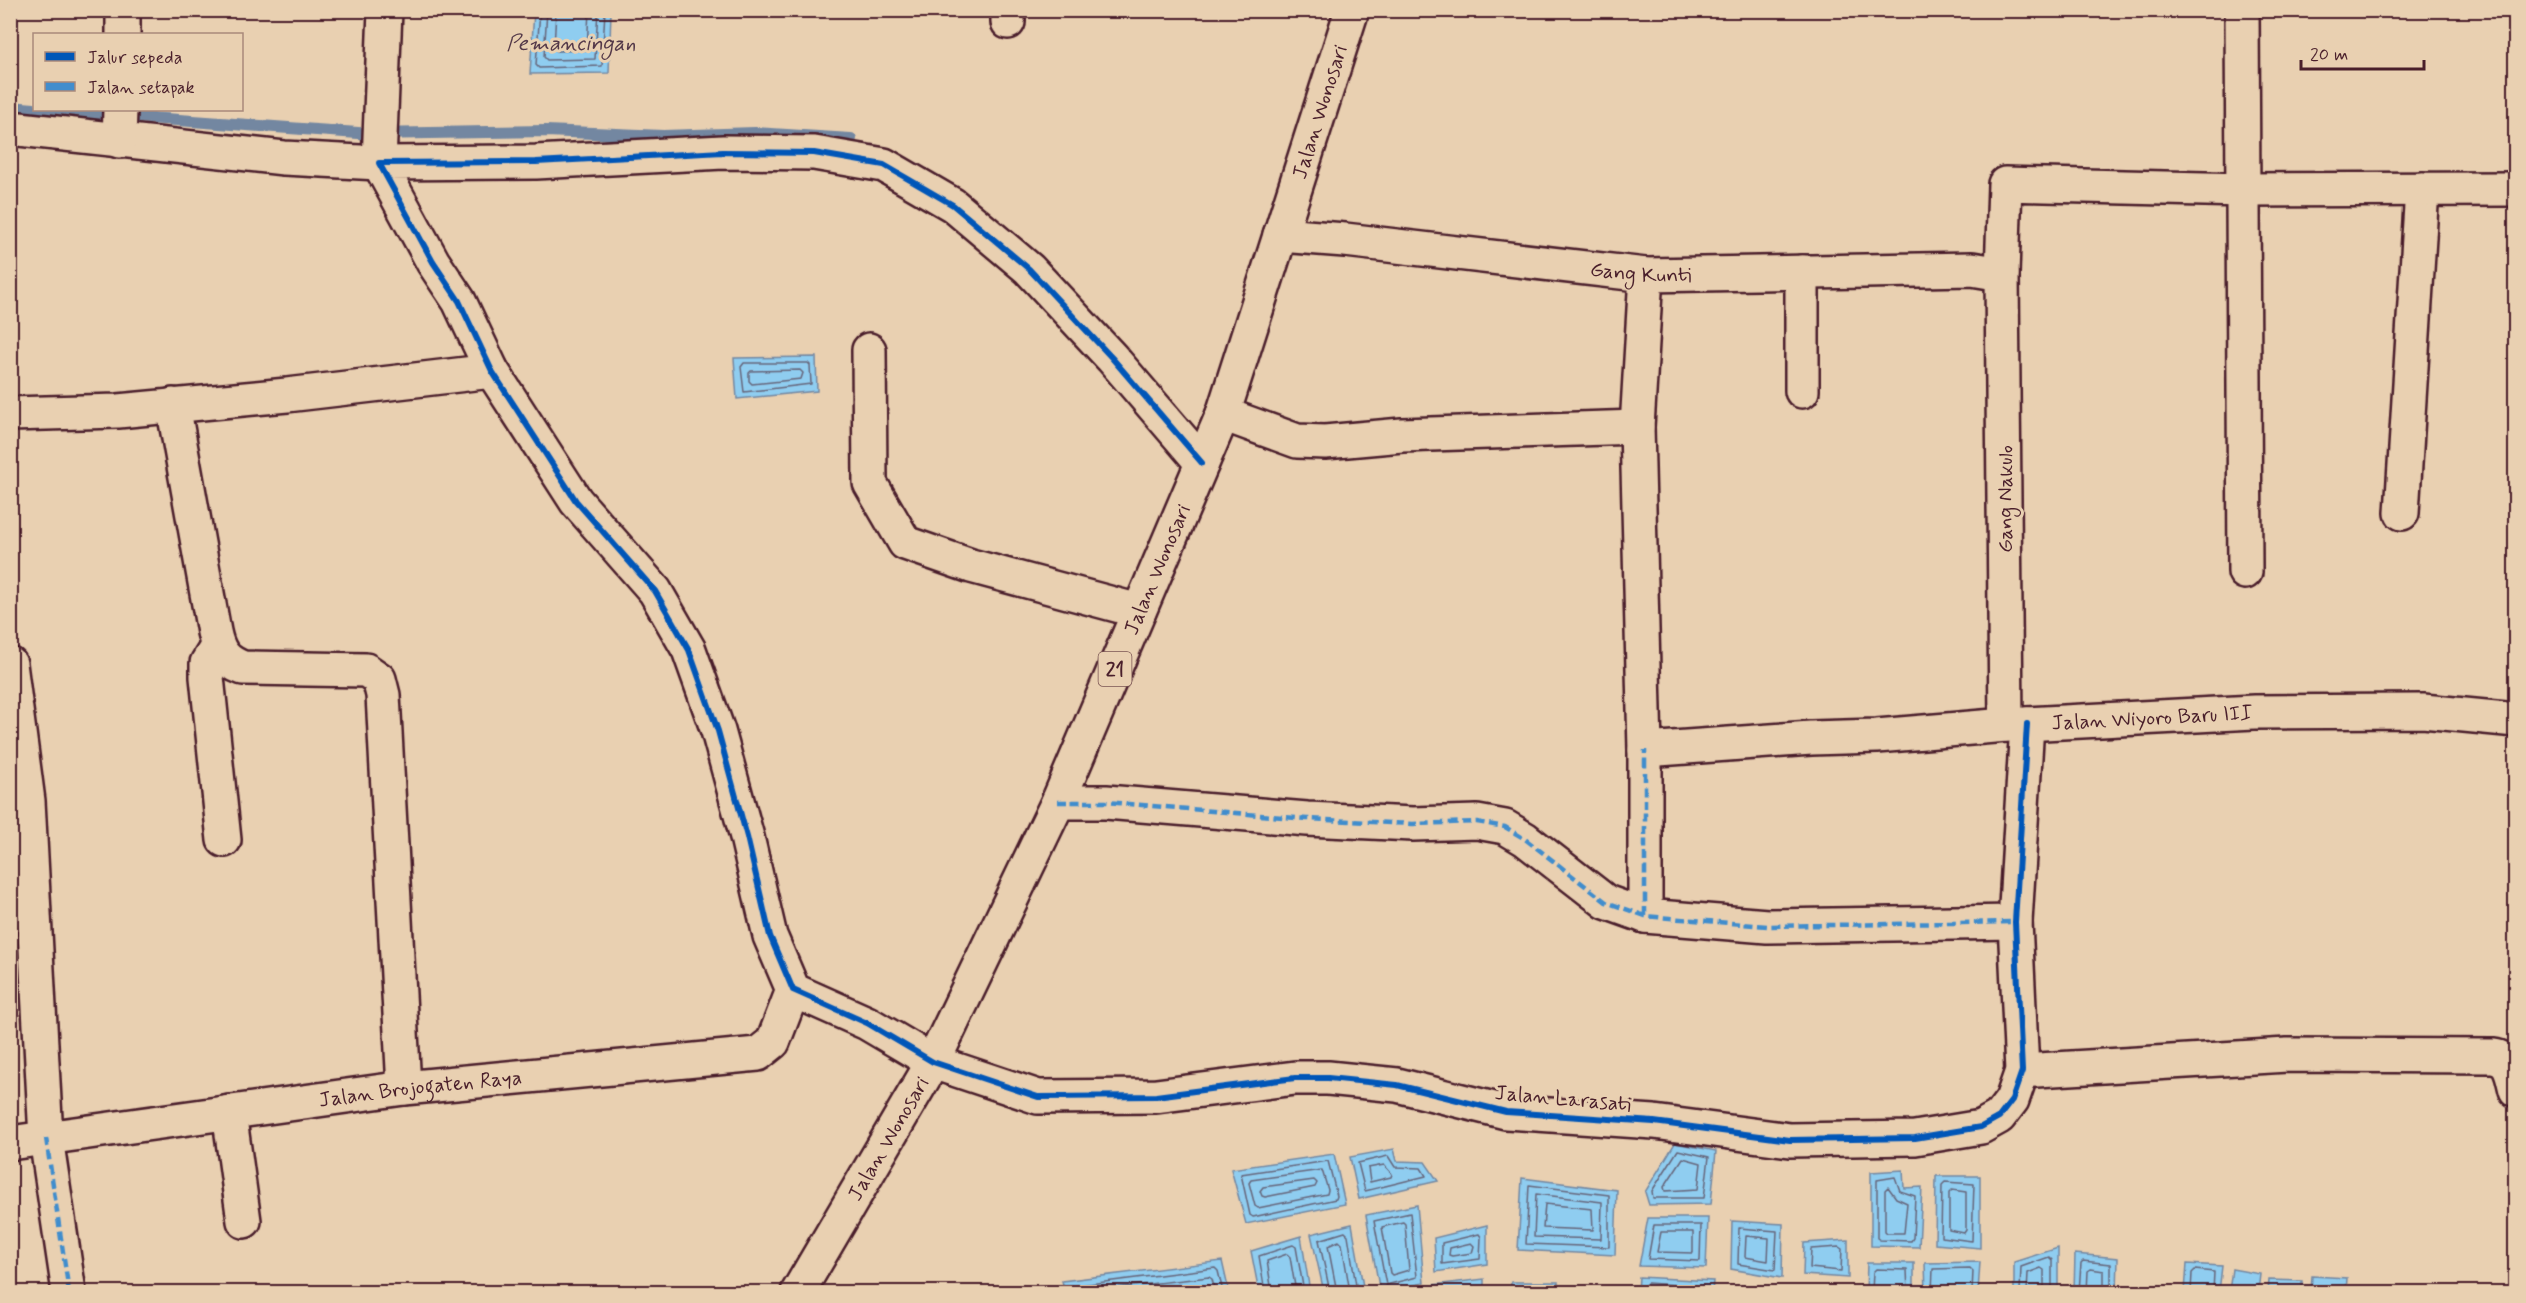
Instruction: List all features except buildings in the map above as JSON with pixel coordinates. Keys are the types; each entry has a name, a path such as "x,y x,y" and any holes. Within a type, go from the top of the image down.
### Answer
{"main road":[{"path":"123,10 123,33"},
{"path":"385,10 379,143 433,262 459,301 492,370 576,501 655,591 689,650 721,742 747,837 770,936 793,990"},
{"name":"Jalan Wonosari","path":"798,1293 933,1062 1058,802 1223,414 1352,10"},
{"path":"2242,10 2245,572"},
{"path":"10,128 120,125 284,158 379,143 536,162 723,152 814,153 884,165 953,205 1029,269 1112,358 1202,463"},
{"name":"Gang Nakulo","path":"2022,1071 2015,922 2016,725 2002,274 2005,184 2244,190"},
{"path":"2402,513 2422,189"},
{"path":"2244,190 2516,189"},
{"name":"Gang Kunti","path":"1280,236 1345,240 1646,274 1972,269 2002,274"},
{"path":"1802,272 1802,391"},
{"path":"1645,916 1645,750 1637,427 1646,274"},
{"path":"869,350 870,483 905,543 971,566 1139,611"},
{"path":"10,414 118,411 287,395 492,370"},
{"path":"173,405 218,647 223,656 232,664 243,668 366,670 379,679 382,695 404,1088"},
{"path":"1223,414 1297,441 1325,442 1402,435 1637,427"},
{"path":"218,647 207,663 207,677 224,840"},
{"path":"10,664 28,801 46,1138 69,1293"},
{"name":"Jalan Wiyoro Baru III","path":"1645,750 2016,725 2265,712 2423,711 2516,720"},
{"path":"1058,802 1106,802 1331,820 1413,824 1477,822 1505,827 1525,839 1606,902 1645,916 1767,926 2015,922"},
{"name":"Jalan Larasati","path":"793,990 867,1023 933,1062 1038,1097 1156,1096 1295,1078 1328,1078 1397,1085 1506,1112 1654,1122 1790,1140 1915,1138 1981,1127 1999,1117 2012,1100 2022,1071"},
{"name":"Jalan Brojogaten Raya","path":"10,1143 404,1088 758,1054 772,1042 793,990"},
{"path":"2022,1071 2288,1055 2508,1054 2507,1062 2516,1090"},
{"path":"229,1113 244,1221"}],"water":[{"name":"Pemancingan","path":"534,11 611,11 609,73 530,74"},
{"path":"816,357 817,391 737,399 734,358"},
{"path":"1675,1143 1716,1151 1711,1204 1649,1205 1645,1192"},
{"path":"1394,1149 1397,1161 1425,1162 1438,1181 1359,1199 1350,1157"},
{"path":"1334,1154 1345,1204 1246,1224 1231,1169"},
{"path":"1903,1170 1904,1188 1922,1187 1919,1247 1871,1246 1871,1172"},
{"path":"1936,1176 1980,1176 1980,1248 1935,1244"},
{"path":"1522,1178 1617,1190 1615,1255 1518,1250"},
{"path":"1417,1205 1424,1283 1380,1292 1366,1215"},
{"path":"1648,1218 1708,1218 1706,1268 1639,1266"},
{"path":"1732,1221 1783,1224 1782,1278 1731,1269"},
{"path":"1352,1224 1364,1292 1324,1292 1311,1234"},
{"path":"1487,1225 1487,1264 1436,1272 1434,1238"},
{"path":"1301,1236 1310,1292 1259,1292 1251,1251"},
{"path":"1848,1240 1848,1278 1803,1275 1804,1243"},
{"path":"2058,1248 2058,1292 2014,1292 2014,1262"},
{"path":"2075,1254 2118,1258 2117,1292 2074,1292"},
{"path":"1222,1261 1229,1292 1065,1292 1062,1281"},
{"path":"1980,1262 1978,1292 1926,1292 1925,1263"},
{"path":"1867,1263 1914,1263 1914,1292 1866,1292"},
{"path":"2187,1264 2222,1266 2219,1292 2185,1292"},
{"path":"2232,1269 2260,1274 2258,1292 2229,1292"},
{"path":"2312,1276 2347,1278 2346,1292 2311,1292"},
{"path":"1639,1277 1713,1281 1712,1292 1638,1292"},
{"path":"1484,1279 1484,1292 1435,1292 1434,1285"},
{"path":"2269,1280 2302,1281 2302,1292 2268,1292"},
{"path":"1511,1282 1558,1282 1558,1292 1511,1292"}],"waterway":[{"path":"10,107 33,109"},
{"path":"54,111 372,134 546,131 663,136 755,133 851,139"}],"marked path":[{"path":"1645,750 1645,916"},
{"path":"1058,802 1106,802 1307,819 1413,824 1477,822 1505,827 1525,839 1606,902 1645,916 1767,926 2015,922"},
{"path":"46,1138 69,1292"}],"cycle path":[{"path":"1202,463 1112,358 1029,269 953,205 884,165 814,153 723,152 536,162 379,163 433,262 459,301 492,371 576,501 655,591 689,650 718,731 747,837 770,936 793,990 867,1023 933,1062 1038,1097 1156,1096 1295,1078 1328,1078 1397,1085 1506,1112 1654,1122 1790,1140 1915,1138 1981,1127 1999,1117 2012,1100 2022,1071 2015,922 2027,724"}]}
